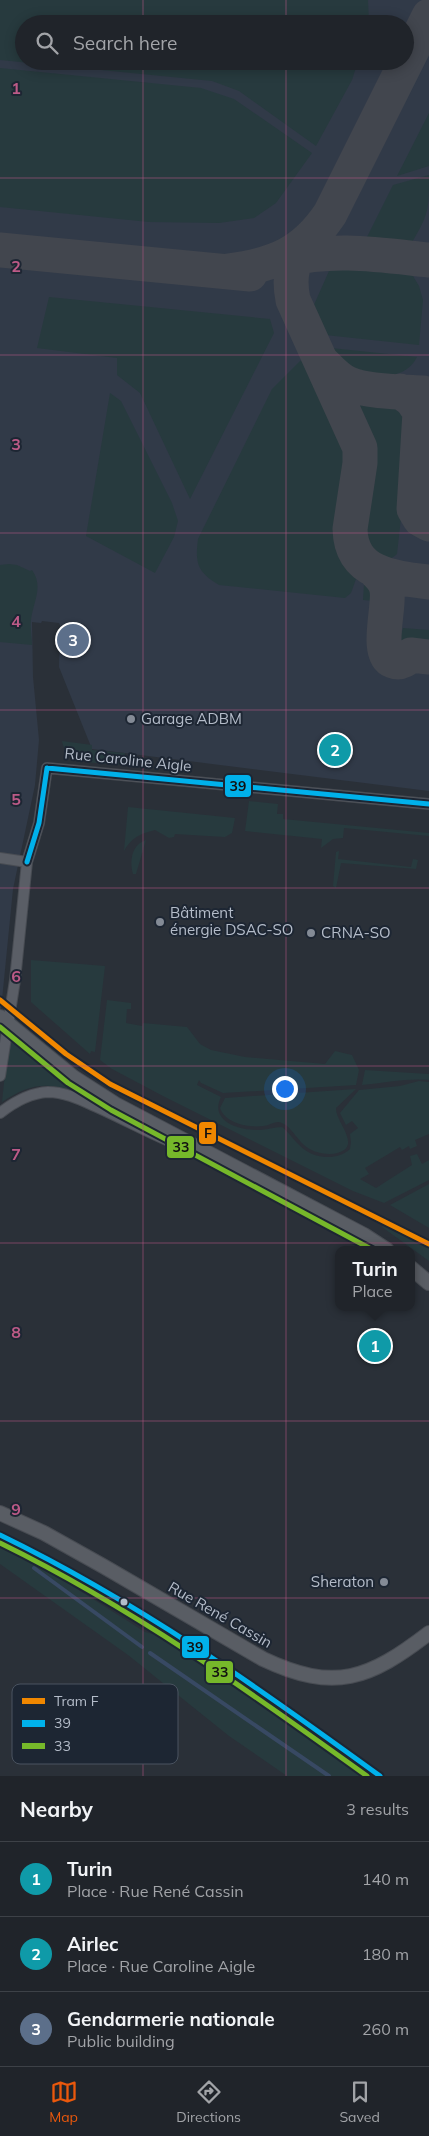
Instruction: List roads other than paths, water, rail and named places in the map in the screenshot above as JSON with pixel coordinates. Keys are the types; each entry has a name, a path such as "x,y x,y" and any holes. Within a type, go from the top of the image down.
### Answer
{"street":[{"name":"Rue Caroline Aigle","path":"0,1076 4,1020 15,980 27,862 39,823 47,768 429,804"},
{"path":"0,858 27,862"},
{"path":"4,1020 73,1077 91,1089 364,1235 381,1246"},
{"path":"0,1113 21,1099 30,1096 46,1092 64,1094 113,1114 170,1142 231,1165"},
{"path":"415,1271 429,1283"},
{"name":"Rue René Cassin","path":"0,1514 44,1533 263,1659 302,1675 339,1678 368,1672 398,1656 429,1633"}],"waterway":[{"path":"34,1568 142,1647"},
{"path":"150,1653 329,1776"}],"tram line":[{"name":"F","path":"0,1000 66,1054 110,1084 429,1244"}],"place":[{"name":"Gendarmerie nationale","path":"73,640"},
{"name":"Garage ADBM","path":"131,719"},
{"name":"Airlec","path":"335,750"},
{"name":"Bâtiment énergie DSAC-SO","path":"160,922"},
{"name":"CRNA-SO","path":"311,933"},
{"name":"Turin","path":"375,1346"},
{"name":"Sheraton","path":"384,1582"}]}
